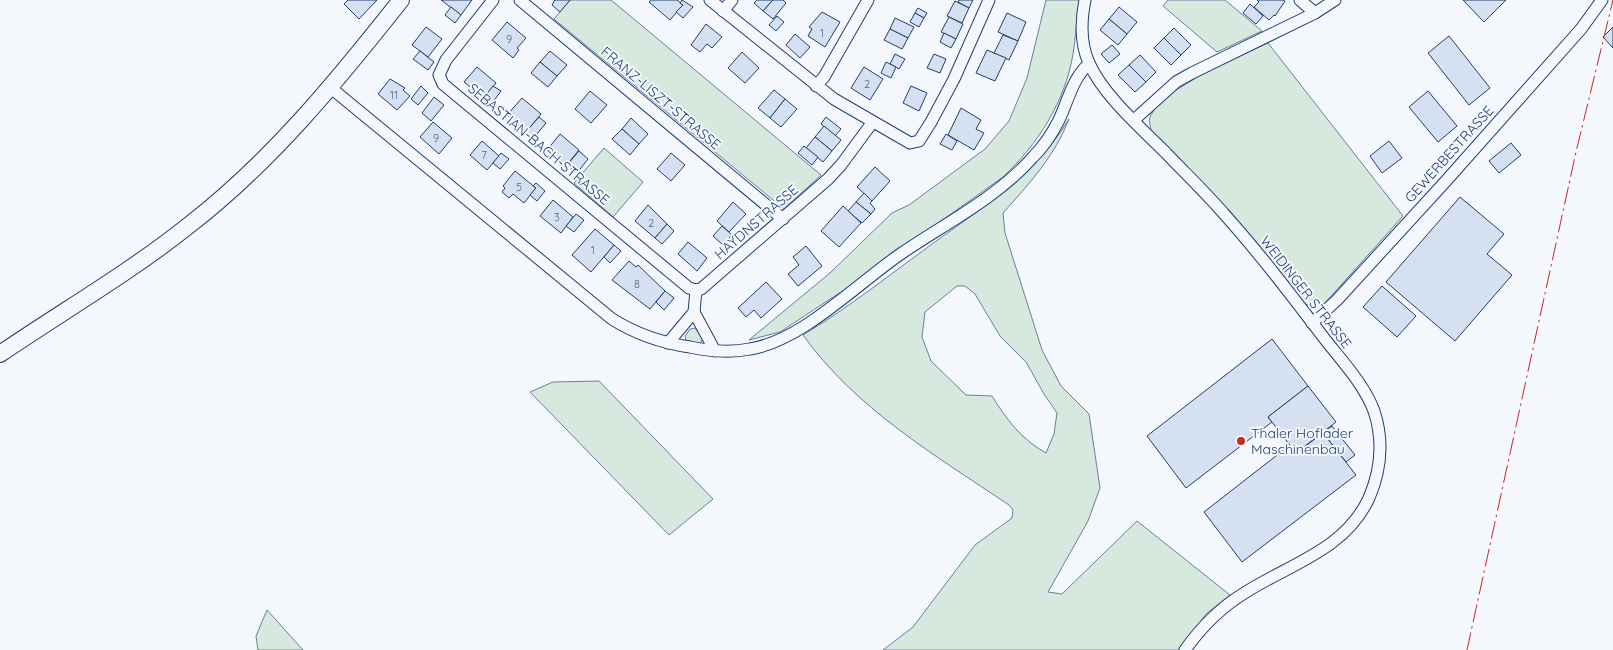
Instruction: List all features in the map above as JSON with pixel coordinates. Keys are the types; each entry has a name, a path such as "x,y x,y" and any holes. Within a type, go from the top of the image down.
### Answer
{"street":[{"path":"0,354 146,258 190,225 271,152 331,88 401,0"},
{"name":"SEBASTIAN-BACH-STRASSE","path":"493,0 444,65 439,75 443,84 682,282 696,290"},
{"name":"FRANZ-LISZT-STRASSE","path":"520,0 784,219"},
{"path":"710,0 816,86 872,122 910,143 919,141 922,137 954,79 989,0"},
{"path":"723,11 732,0"},
{"path":"816,86 868,0"},
{"name":"WEIDINGER STRASSE","path":"1085,0 1083,39 1089,64 1109,92 1134,120 1225,214 1312,323 1367,396 1378,429 1379,468 1368,500 1348,529 1320,552 1248,590 1209,620 1185,650"},
{"path":"1300,0 1314,13"},
{"path":"1134,120 1176,82 1314,13 1335,0"},
{"name":"GEWERBESTRASSE","path":"1312,323 1337,300 1450,175 1581,29 1602,0"},
{"path":"331,88 612,319 627,328 668,343 715,351 750,350 787,336 831,306 891,260 1006,184 1047,141 1080,73 1089,64"},
{"name":"HAYDNSTRASSE","path":"696,290 701,289 784,219 841,166 872,122"},
{"path":"696,290 694,312 715,351"},
{"path":"668,343 694,312"}],"shaded area":[{"path":"570,0 611,0 821,175 784,209 554,19"},
{"path":"1046,0 1081,0 1073,54 1064,89 1048,121 1028,151 1003,177 844,290 780,332 749,340 830,273 892,213 909,205 985,149 1009,121 1027,78"},
{"path":"1168,0 1225,0 1262,31 1217,52 1163,6"},
{"path":"1268,43 1403,216 1324,304 1317,306 1308,305 1299,300 1230,211 1151,130 1151,115 1158,105 1170,94 1204,74"},
{"path":"1069,119 1049,157 1003,213 1005,233 1042,350 1061,386 1089,414 1100,488 1088,521 1048,592 1062,594 1137,521 1230,595 1206,614 1180,650 883,650 913,627 975,545 1012,518 1013,510 1009,505 925,449 872,408 824,361 803,335 849,305 984,207 1021,176 1054,140","holes":["957,286 965,286 975,294 1000,336 1026,362 1057,413 1054,434 1046,453 1029,442 1015,428 992,396 966,395 931,361 922,337 925,312"]},
{"path":"604,148 643,182 613,217 574,183"},
{"path":"695,328 703,339 700,344 686,341 685,336 690,329"},
{"path":"599,381 713,499 669,535 530,392 553,382"},
{"path":"267,610 303,650 258,650 256,636"}],"building":[{"path":"348,0 377,0 359,19 344,4"},
{"path":"441,0 472,0 461,15"},
{"path":"555,0 570,0 560,12 552,5"},
{"path":"651,0 677,0 683,5 670,20 649,2"},
{"path":"682,0 693,7 683,18 676,12 683,5 680,3"},
{"path":"757,0 773,0 763,11 754,3"},
{"path":"773,0 783,0 786,3 773,19 763,11"},
{"path":"959,0 973,0 969,8 958,2"},
{"path":"1257,0 1285,1 1275,16 1269,20 1254,7 1259,2"},
{"path":"1463,0 1506,0 1484,22"},
{"path":"955,1 969,8 962,23 947,16"},
{"path":"1250,4 1263,16 1256,24 1243,13"},
{"path":"451,7 461,15 455,23 445,15"},
{"path":"1119,7 1137,22 1127,34 1109,19"},
{"path":"918,8 927,13 924,18 915,13"},
{"path":"822,12 840,22 825,47 808,36 812,29 809,27"},
{"path":"915,13 924,18 919,27 910,22"},
{"path":"1007,13 1026,22 1018,41 998,32"},
{"path":"777,16 784,22 776,31 769,25"},
{"path":"949,17 963,24 956,39 941,32"},
{"path":"895,18 914,27 908,38 890,29"},
{"path":"1109,19 1127,34 1118,45 1100,30"},
{"path":"507,22 526,38 517,48 519,50 513,58 492,40"},
{"path":"706,24 722,37 712,48 707,44 700,52 691,45"},
{"path":"426,27 442,39 428,57 412,45"},
{"path":"1613,27 1613,48 1603,37"},
{"path":"1174,28 1191,45 1181,55 1164,38"},
{"path":"890,29 908,38 902,49 884,40"},
{"path":"944,33 956,39 951,48 940,42"},
{"path":"795,34 810,47 800,58 786,45"},
{"path":"1003,35 1018,41 1009,60 994,53"},
{"path":"1449,36 1490,88 1469,105 1428,53"},
{"path":"1164,38 1181,55 1171,65 1154,48"},
{"path":"1112,45 1120,54 1109,63 1101,54"},
{"path":"987,50 1006,58 995,81 976,73"},
{"path":"420,51 434,62 428,70 413,59"},
{"path":"550,51 567,65 557,76 540,62"},
{"path":"742,52 759,68 745,83 728,68"},
{"path":"895,54 905,59 899,69 890,64"},
{"path":"934,54 946,59 940,73 927,68"},
{"path":"1140,55 1156,72 1146,82 1129,65"},
{"path":"540,62 557,76 548,87 531,73"},
{"path":"886,62 896,67 891,78 881,73"},
{"path":"1129,65 1146,82 1135,92 1118,75"},
{"path":"477,67 496,83 484,98 464,82"},
{"path":"864,67 883,79 870,100 851,88"},
{"path":"390,79 405,88 403,90 410,96 397,110 378,94"},
{"path":"421,86 428,93 418,105 411,99"},
{"path":"493,86 501,91 493,102 485,96"},
{"path":"911,86 927,93 919,111 903,103"},
{"path":"774,90 785,99 770,118 758,108"},
{"path":"590,91 607,105 591,123 575,109"},
{"path":"1428,91 1457,126 1438,142 1409,107"},
{"path":"434,97 444,105 431,121 422,113"},
{"path":"522,98 541,114 527,131 507,115"},
{"path":"785,99 797,109 781,127 770,118"},
{"path":"961,108 981,120 976,129 984,133 974,150 948,135"},
{"path":"539,117 546,123 532,140 525,133"},
{"path":"826,117 841,129 835,136 821,124"},
{"path":"631,118 648,134 639,144 622,129"},
{"path":"433,122 452,138 439,154 420,137"},
{"path":"824,126 841,140 832,151 815,137"},
{"path":"622,129 639,144 630,155 612,139"},
{"path":"560,134 579,150 566,166 547,150"},
{"path":"946,134 957,141 952,150 940,144"},
{"path":"815,137 832,151 823,162 806,148"},
{"path":"482,141 499,156 487,170 470,155"},
{"path":"1389,141 1402,158 1382,173 1370,156"},
{"path":"1511,143 1521,155 1499,173 1489,161"},
{"path":"804,146 818,157 812,165 798,153"},
{"path":"579,151 588,159 577,173 567,165"},
{"path":"501,153 509,159 500,169 493,163"},
{"path":"671,153 685,165 671,181 657,169"},
{"path":"875,167 890,181 872,201 857,187"},
{"path":"515,171 536,188 524,203 513,194 509,198 502,192 505,188 503,186"},
{"path":"536,183 545,191 537,201 530,195 536,188 533,186"},
{"path":"864,193 872,201 870,203 875,209 871,214 856,202"},
{"path":"1460,197 1504,234 1487,254 1512,275 1455,341 1386,282"},
{"path":"553,200 573,217 561,233 540,216"},
{"path":"733,202 746,214 729,232 717,221"},
{"path":"856,202 871,214 862,223 848,211"},
{"path":"648,205 667,224 655,238 635,221"},
{"path":"843,206 861,223 839,247 821,231"},
{"path":"576,214 584,220 574,232 566,226"},
{"path":"667,224 674,231 662,244 655,238"},
{"path":"722,226 732,235 723,245 713,236"},
{"path":"595,229 614,245 591,272 572,255"},
{"path":"688,242 707,258 697,271 678,254"},
{"path":"614,245 621,251 610,263 604,257"},
{"path":"806,246 822,266 798,286 788,274 799,265 793,257"},
{"path":"629,261 636,267 638,265 665,291 650,309 612,280"},
{"path":"766,282 782,299 761,318 754,310 746,317 738,308"},
{"path":"1382,286 1416,316 1397,337 1363,307"},
{"path":"665,291 674,298 664,310 656,302"},
{"path":"1272,339 1308,386 1268,417 1272,422 1186,488 1147,436"},
{"path":"1308,386 1336,422 1296,453 1268,417"},
{"path":"1332,426 1355,455 1346,462 1323,433"},
{"path":"1323,433 1356,475 1242,562 1204,512 1290,445 1296,453"}],"power":[{"path":"1467,650 1576,152 1613,0"}],"place":[{"name":"Thaler Hoflader Maschinenbau","path":"1241,441"}]}
